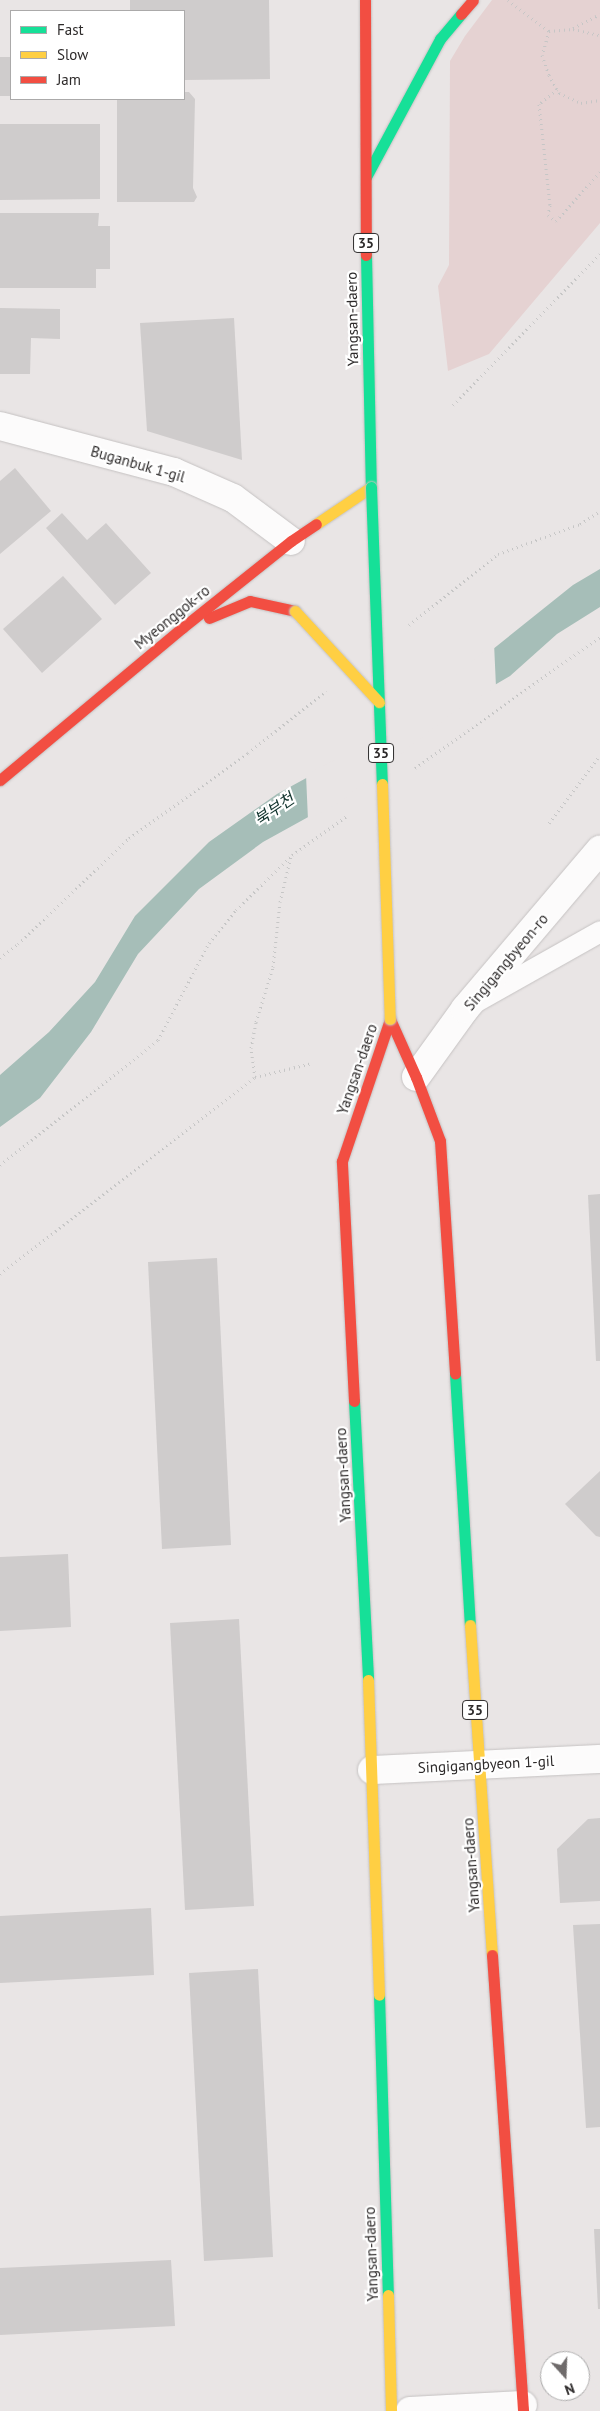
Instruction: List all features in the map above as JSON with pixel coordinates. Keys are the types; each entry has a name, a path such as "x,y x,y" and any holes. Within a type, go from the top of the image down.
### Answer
{"main road":[{"name":"Yangsan-daero","path":"365,0 364,181 371,487"},
{"path":"364,181 440,39 473,0"},
{"name":"Myeonggok-ro","path":"0,780 182,628 291,541 371,487"},
{"name":"35","path":"371,487 390,1019"},
{"path":"182,628 250,602 295,611 379,702"},
{"name":"Yangsan-daero","path":"390,1019 416,1077 440,1141 479,1764 523,2408"},
{"name":"Yangsan-daero","path":"390,1019 342,1161 372,1770 391,2411"}],"street":[{"name":"Buganbuk 1-gil","path":"0,426 174,472 233,498 291,541"},
{"name":"Singigangbyeon-ro","path":"416,1077 470,1004 600,850"},
{"name":"Singigangbyeon 1-gil","path":"372,1770 600,1759"},
{"path":"410,2411 523,2408"}],"lane":[{"path":"470,1004 600,931"}],"path":[{"path":"508,0 549,31 573,28 600,14"},
{"path":"573,28 600,35"},
{"path":"549,31 542,55 559,93 581,103 600,100"},
{"path":"557,89 539,104 550,204 548,215 556,221 600,172"},
{"path":"453,405 600,254"},
{"path":"404,628 498,554 580,524 600,511"},
{"path":"413,769 600,637"},
{"path":"0,958 18,944 129,838 248,753 334,684"},
{"path":"550,823 600,755"},
{"path":"0,1165 158,1040 209,943 236,910 292,855 356,809"},
{"path":"256,1077 251,1048 256,1022 273,967 280,902 292,855"},
{"path":"0,1274 256,1077 312,1063"}],"shaded area":[{"path":"492,0 600,0 600,223 489,354 448,371 438,286 449,265 450,61 465,36"}],"water":[{"name":"북부천","path":"600,569 600,607 557,634 510,676 452,710 339,800 263,842 199,889 138,954 91,1032 40,1098 0,1127 0,1075 49,1032 95,982 135,916 209,842 277,794 343,758 427,702 573,585"}],"pier":[{"path":"494,643 496,687 454,712 340,802 308,820 306,775 342,756 426,700"}],"building":[{"path":"130,0 269,0 270,79 185,80 185,10 130,10"},
{"path":"0,57 10,57 10,96 0,96"},
{"path":"185,92 189,92 195,99 193,188 197,197 194,202 117,202 117,100 185,100"},
{"path":"0,124 100,124 100,199 0,200"},
{"path":"0,213 99,213 98,226 110,226 110,269 96,269 96,288 0,288"},
{"path":"0,308 60,309 60,339 31,338 30,374 0,374"},
{"path":"234,318 242,460 147,431 140,323"},
{"path":"15,468 51,511 0,554 0,481"},
{"path":"62,513 87,540 106,523 151,573 115,605 46,528"},
{"path":"63,576 102,619 42,673 3,629"},
{"path":"600,1194 600,1361 596,1361 588,1195"},
{"path":"217,1258 231,1545 162,1549 148,1262"},
{"path":"600,1471 600,1537 596,1536 565,1504"},
{"path":"68,1554 71,1627 0,1631 0,1557"},
{"path":"239,1619 254,1906 185,1910 170,1623"},
{"path":"600,1818 600,1901 560,1903 557,1849 588,1819"},
{"path":"151,1908 154,1975 0,1983 0,1916"},
{"path":"600,1924 600,2127 586,2128 573,1925"},
{"path":"258,1969 273,2257 204,2261 189,1973"},
{"path":"594,2229 600,2229 600,2309 598,2309"},
{"path":"171,2260 175,2326 0,2335 0,2268"}],"traffic: fast":[{"path":"366,177 440,39 461,14"},
{"path":"366,255 371,487"},
{"path":"371,487 382,784"},
{"path":"455,1374 470,1625"},
{"path":"354,1401 368,1680"},
{"path":"379,1995 388,2295"}],"traffic: slow":[{"path":"316,524 371,487"},
{"path":"295,611 379,702"},
{"path":"382,784 390,1019"},
{"path":"470,1625 492,1955"},
{"path":"368,1680 379,1995"},
{"path":"388,2295 391,2411"}],"traffic: jam":[{"path":"365,0 366,255"},
{"path":"461,14 473,0"},
{"path":"0,780 182,628 291,541 316,524"},
{"path":"209,618 250,601 295,611"},
{"path":"390,1019 416,1077 440,1141 455,1374"},
{"path":"354,1401 342,1161 390,1019"},
{"path":"492,1955 523,2411"}]}
